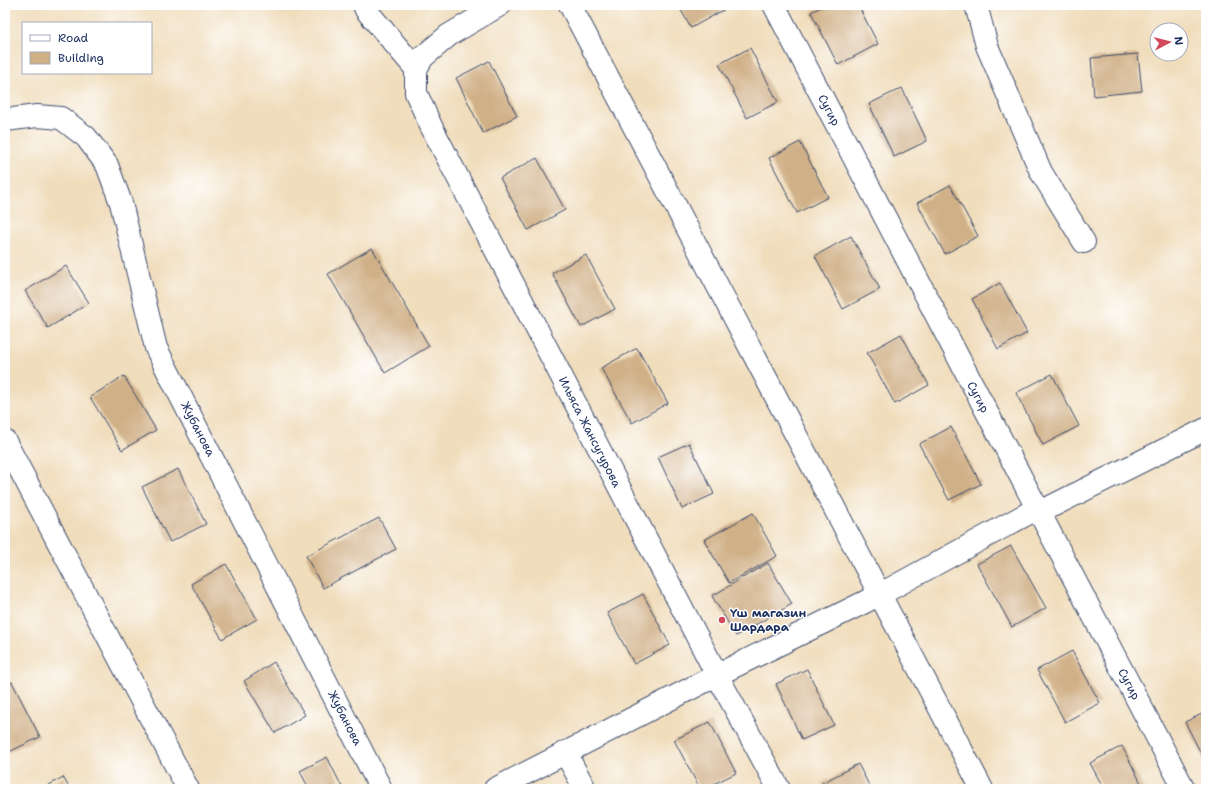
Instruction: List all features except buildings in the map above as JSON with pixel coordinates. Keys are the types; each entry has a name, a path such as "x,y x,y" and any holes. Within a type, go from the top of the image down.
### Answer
{"street":[{"path":"364,5 366,10 416,69 423,57 449,35 500,5"},
{"path":"570,5 982,789"},
{"name":"Сугир","path":"774,5 1184,789"},
{"path":"976,5 987,46 1041,172 1084,242"},
{"name":"Ильяса Жансугурова","path":"416,69 416,93 431,126 717,675 779,789"},
{"name":"Жубанова","path":"5,120 37,116 61,118 86,137 107,165 122,203 156,348 381,789"},
{"path":"496,789 565,752 717,675 879,595 1038,511 1206,429"},
{"path":"5,441 188,789"},
{"path":"565,752 584,789"}],"place":[{"name":"Үш магазин Шардара","path":"722,620"}]}
